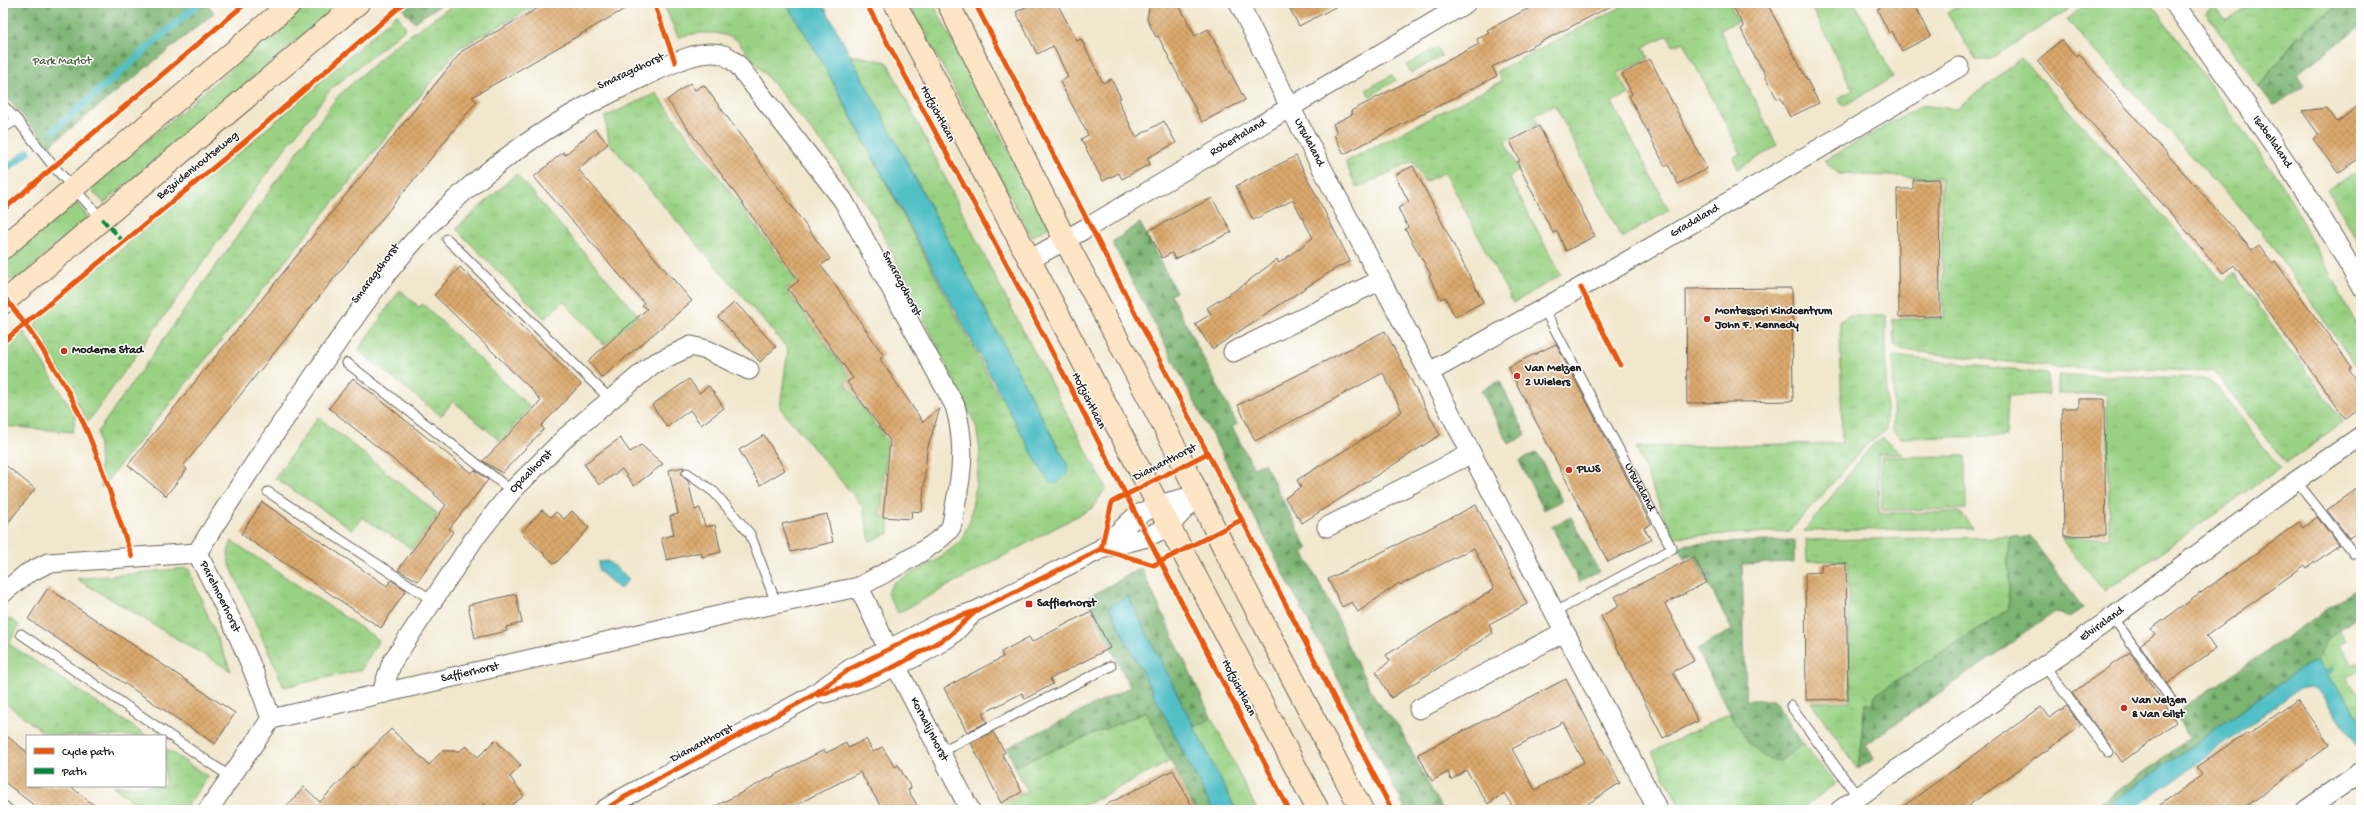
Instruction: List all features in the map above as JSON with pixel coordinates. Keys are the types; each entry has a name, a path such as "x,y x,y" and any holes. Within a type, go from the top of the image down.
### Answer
{"main road":[{"path":"3,248 290,3"},
{"name":"Bezuidenhoutseweg","path":"3,303 358,3"},
{"name":"Hofzichtlaan","path":"895,3 1031,259 1318,810"},
{"path":"948,3 1065,240 1198,495 1226,552 1362,810"}],"street":[{"name":"Robertaland","path":"1031,259 1466,3"},
{"name":"Isabellaland","path":"2174,3 2293,172 2333,234 2361,287"},
{"name":"Ursulaland","path":"1245,5 1290,107 1470,454 1555,612 1653,809"},
{"name":"Smaragdhorst","path":"197,553 301,395 391,266 432,222 521,147 592,101 675,62 701,54 724,54 737,64 842,200 955,406 961,429 962,456 958,492 950,528 929,548 858,587"},
{"name":"Gradaland","path":"1428,373 1544,309 1959,67"},
{"path":"1234,352 1381,280"},
{"name":"Opaalhorst","path":"386,693 384,686 392,662 474,539 512,491 567,436 653,364 691,346 707,350 749,370"},
{"name":"Elviraland","path":"1840,810 2113,617 2296,481 2361,436"},
{"path":"1326,527 1470,454"},
{"name":"Diamanthorst","path":"1100,549 1136,516 1158,505 1198,495"},
{"name":"Diamanthorst","path":"604,810 630,794 810,697 858,683 892,658 949,636 976,611 1100,549 1147,537 1169,526 1198,495"},
{"name":"Parelmoerhorst","path":"3,593 26,574 48,563 197,553 222,598 263,695 271,719"},
{"path":"858,587 892,658"},
{"name":"Saffierhorst","path":"271,719 776,603 858,587"},
{"path":"1419,709 1564,632"},
{"name":"Kornalijnhorst","path":"892,658 970,810"},
{"path":"208,810 232,778 271,719"},
{"path":"2306,810 2326,804 2361,772"}],"lane":[{"path":"3,105 73,188 102,219"},
{"path":"3,128 17,120"},
{"path":"446,239 610,399"},
{"name":"Ursulaland","path":"1544,309 1672,549 1555,612"},
{"path":"347,363 512,491"},
{"path":"687,473 714,492 750,534 776,603"},
{"path":"2296,481 2354,554"},
{"path":"268,492 432,600"},
{"path":"2113,617 2172,701"},
{"path":"21,634 232,778"},
{"path":"2044,665 2108,752"},
{"path":"940,752 1111,666"},
{"path":"1791,706 1858,797"},
{"path":"3,805 9,810"}],"green space":[{"name":"Park Marlot","path":"3,3 207,3 214,13 49,146 3,93"},
{"path":"309,3 341,3 104,203 90,189"},
{"path":"410,3 444,3 414,22 403,9"},
{"path":"456,3 541,3 458,49 101,488 98,431 337,97 393,47"},
{"path":"663,3 786,3 819,56 997,393 1068,466 850,55 887,62 996,279 1106,488 1092,508 898,613 887,593 893,583 937,560 960,542 970,521 980,451 976,426 874,216 835,159 737,40 716,33 693,34 678,37"},
{"path":"908,3 933,3 1035,203 1050,227 1031,237 951,82"},
{"path":"1629,3 1738,3 1731,7 1738,21 1720,30 1777,146 1738,169 1733,158 1741,153 1683,42 1673,46 1668,35 1643,47 1648,58 1618,73 1629,94 1612,102 1669,210 1622,238 1555,105 1534,115 1538,124 1505,141 1519,171 1509,177 1561,275 1513,303 1445,172 1425,182 1413,161 1357,188 1345,162 1502,81 1497,71"},
{"path":"1809,3 1855,3 1893,77 1843,106 1838,98 1853,90"},
{"path":"1961,3 2063,3 2069,9 1990,59 1975,59 1947,13 1962,5"},
{"path":"2086,3 2151,3 2283,186 2361,333 2361,373 2261,231 2067,20"},
{"path":"2252,3 2341,3 2301,32 2259,87 2206,14 2214,7 2225,21"},
{"path":"2341,3 2361,3 2361,26 2298,73 2305,85 2274,106 2259,87 2301,32"},
{"path":"397,14 406,28 331,89 283,151 88,422 35,328 37,319 247,146"},
{"path":"1437,47 1442,56 1411,73 1407,65"},
{"path":"2021,58 2223,281 2234,273 2343,421 2286,463 2214,371 2054,367 1902,350 1894,346 1893,319 1943,318 1941,178 1839,174 1824,161 1922,105 1957,109"},
{"path":"1392,75 1396,80 1370,96 1366,90"},
{"path":"656,93 797,281 786,289 851,378 845,382 887,441 881,518 889,519 889,533 870,541 863,507 780,408 788,349 609,143 605,117"},
{"path":"2361,171 2361,248 2328,189 2349,176"},
{"path":"516,174 639,316 604,345 563,301 545,319 456,229"},
{"path":"76,202 88,217 18,279 3,280 3,264"},
{"path":"1140,223 1176,292 1171,295 1237,424 1232,427 1254,468 1264,463 1308,549 1303,552 1340,623 1346,642 1377,702 1398,725 1442,810 1406,810 1112,242"},
{"path":"400,290 419,307 423,304 531,408 500,441 453,401 441,416 358,350"},
{"path":"1849,316 1886,316 1886,430 1866,445 1790,531 1672,537 1636,447 1842,443 1840,321"},
{"path":"23,331 75,415 73,432 3,426 3,349"},
{"path":"1894,356 2047,374 2049,394 2008,396 2006,436 1901,438 1893,430"},
{"path":"2058,375 2203,378 2216,386 2280,468 2105,592 2061,538 2109,538 2107,394 2058,394"},
{"path":"1500,381 1526,435 1509,444 1481,390"},
{"path":"318,417 438,514 412,549 362,517 353,530 275,478"},
{"path":"1883,438 1903,454 1878,454 1879,513 1959,512 1973,528 1804,531 1872,445"},
{"path":"1537,452 1562,501 1544,510 1519,461"},
{"path":"1965,456 1966,509 1882,510 1881,457"},
{"path":"1571,517 1599,572 1579,582 1552,526"},
{"path":"2030,536 2083,608 2069,617 2055,612 1866,744 1874,759 1858,769 1865,704 1873,704 1875,695 2009,609 2009,537"},
{"path":"2009,537 2009,609 1875,695 1874,704 1865,704 1858,769 1811,702 1850,701 1848,561 1807,561 1806,540"},
{"path":"1794,540 1794,562 1742,564 1746,700 1774,700 1803,744 1780,761 1763,756 1745,737 1727,707 1697,649 1732,630 1694,555 1685,559 1679,548 1688,544"},
{"path":"232,541 379,640 361,670 284,687 229,563 228,552"},
{"path":"188,568 231,671 77,579"},
{"path":"1141,568 1211,717 1205,723 1193,726 1128,597 1109,607 1213,810 1195,810 1146,712 1015,766 1007,748 1130,687 1087,598"},
{"path":"2361,586 2361,614 2326,640 2317,660 2309,663 2101,810 2092,810 2190,738 2174,714"},
{"path":"8,618 19,625 9,644 146,735 47,735 3,701 3,623"},
{"path":"2338,630 2346,640 2339,645 2353,665 2361,661 2361,670 2347,679 2361,698 2361,720 2328,675 2334,670 2326,672 2317,660 2326,640"},
{"path":"1146,712 1171,761 1075,810 996,810 995,808 1027,791 1015,766"},
{"path":"1730,713 1754,747 1780,761 1803,744 1835,784 1800,810 1682,810 1652,752"},
{"path":"1211,717 1257,810 1236,810 1193,726 1204,723"},
{"path":"166,749 208,777 184,810 144,810 114,787 166,787"}],"water":[{"path":"786,3 822,3 825,8 1068,466 1069,472 1058,483 1051,484 1041,470 819,56"},
{"path":"608,561 629,579 620,589 599,571 598,562"},
{"path":"1128,596 1236,810 1213,810 1109,607"},
{"path":"2317,660 2326,671 2332,667 2334,670 2328,675 2361,720 2361,750 2320,691 2311,687 2299,689 2133,810 2101,810 2309,663"}],"building":[{"path":"547,3 635,3 472,97 477,101 183,466 187,469 166,496 128,465 462,51"},
{"path":"1033,3 1057,3 1077,41 1081,39 1103,83 1111,79 1121,98 1118,100 1136,137 1164,121 1176,143 1147,158 1150,164 1122,179 1119,173 1103,181 1081,139 1088,135 1060,82 1068,77 1053,46 1037,54 1016,12"},
{"path":"1150,3 1178,3 1195,36 1208,29 1245,100 1202,122 1158,36 1156,37 1147,19"},
{"path":"1287,3 1343,3 1299,26"},
{"path":"1539,3 1617,3 1492,67 1497,76 1344,154 1334,135 1337,133 1333,124 1353,114 1351,111 1479,44 1477,39 1489,33 1487,30"},
{"path":"1731,3 1767,3 1819,103 1790,117 1780,97 1777,99 1765,76 1766,75 1752,52 1741,29 1744,27"},
{"path":"1878,3 1914,3 1931,36 1902,51 1892,31 1889,33 1877,9 1880,8"},
{"path":"2061,40 2076,56 2079,54 2252,250 2259,245 2272,263 2275,261 2352,368 2349,370 2361,386 2361,408 2346,419 2234,265 2223,273 2037,61"},
{"path":"1650,59 1707,169 1678,184 1668,164 1665,166 1629,96 1632,94 1622,74"},
{"path":"690,83 695,90 704,85 830,259 821,265 884,356 880,359 923,422 940,408 927,450 922,512 912,511 911,519 883,517 890,441 847,382 853,378 788,289 799,281 667,100"},
{"path":"2361,104 2361,157 2338,173 2313,139 2319,135 2302,111 2327,108 2337,122"},
{"path":"1539,126 1595,236 1566,251 1557,231 1553,233 1517,162 1520,161 1510,141"},
{"path":"595,129 608,144 578,169 692,301 602,378 588,361 647,309 642,305 644,303 534,177 563,152 565,155"},
{"path":"1296,156 1350,261 1333,270 1212,349 1195,324 1211,314 1207,308 1242,286 1277,259 1279,263 1313,238 1293,200 1253,220 1236,186"},
{"path":"1413,166 1483,302 1455,317 1445,297 1441,299 1429,276 1431,275 1405,229 1408,227 1398,208 1409,202 1395,175"},
{"path":"1939,179 1940,316 1899,317 1897,189 1913,189 1913,180"},
{"path":"1212,198 1232,232 1175,259 1172,253 1162,258 1148,231"},
{"path":"460,267 581,384 541,426 544,429 502,473 483,461 541,401 531,389 434,295"},
{"path":"1792,288 1793,401 1687,403 1686,289"},
{"path":"735,302 776,347 760,362 718,317"},
{"path":"1385,331 1440,435 1302,523 1285,498 1301,487 1297,480 1374,432 1402,411 1383,373 1255,441 1238,405"},
{"path":"1556,344 1651,524 1644,528 1651,540 1608,562 1508,367"},
{"path":"353,378 471,473 475,470 488,480 449,529 453,532 418,581 398,570 446,505 434,494 435,493 329,408"},
{"path":"689,379 699,393 709,386 724,408 701,425 690,410 667,427 652,405"},
{"path":"2079,399 2104,399 2106,535 2064,536 2062,408 2079,408"},
{"path":"764,435 785,470 760,485 739,450"},
{"path":"620,438 630,452 641,445 663,464 634,486 622,469 599,485 584,464"},
{"path":"3,463 35,489 3,529"},
{"path":"684,467 681,475 688,481 695,510 700,508 705,527 715,525 721,552 702,557 701,552 667,560 661,538 674,535 670,516 678,514 669,470"},
{"path":"2361,486 2361,530 2349,538 2327,510"},
{"path":"262,502 387,586 391,580 406,590 381,628 241,534"},
{"path":"1476,505 1527,604 1489,624 1493,633 1391,698 1376,672 1390,661 1386,655 1494,589 1474,548 1400,585 1399,583 1358,612 1352,602 1342,607 1328,579"},
{"path":"542,510 551,517 556,512 564,519 572,511 589,528 555,564 521,533"},
{"path":"827,514 833,542 791,552 782,524"},
{"path":"2317,517 2339,545 2307,568 2305,565 2206,636 2215,649 2167,684 2140,645 2155,634 2151,629 2299,522 2303,528"},
{"path":"1694,557 1707,582 1665,604 1694,661 1673,672 1698,721 1663,738 1601,616 1619,606 1614,597"},
{"path":"1846,563 1848,699 1806,700 1805,573 1821,572 1821,564"},
{"path":"48,588 235,713 215,744 28,619"},
{"path":"516,594 522,623 506,627 507,631 475,638 468,605"},
{"path":"1091,611 1110,648 1050,679 1053,684 1025,699 1022,693 982,714 987,722 967,732 944,688 1003,657 1001,652 1029,637 1032,642"},
{"name":"Van Velzen & Van Gilst","path":"2130,652 2176,722 2122,762 2072,693"},
{"path":"1566,679 1620,783 1578,810 1515,810 1504,793 1488,804 1466,770 1451,780 1448,772 1432,781 1418,754","holes":["1563,722 1584,762 1535,790 1512,749"]},
{"path":"2297,700 2330,745 2241,810 2153,810 2202,775 2196,767 2246,733 2248,735"},
{"path":"2067,706 2081,726 1962,810 1898,810 2041,707 2049,718"},
{"path":"391,729 429,765 442,751 460,751 466,746 478,757 495,740 521,765 510,777 524,796 505,810 492,810 484,803 478,810 283,810 304,787 320,802"},
{"path":"993,732 1005,752 1002,754 1022,792 1001,803 971,743"},
{"path":"3,733 26,751 26,787 71,787 100,810 40,810 3,781"},
{"path":"866,739 873,752 882,747 895,767 898,765 911,788 908,790 920,810 883,810 860,772 786,810 708,810 824,750 826,753 846,743 848,748"},
{"path":"1173,770 1194,810 1096,810"}],"waterway":[{"path":"54,130 199,3"},
{"path":"3,172 28,152"}],"marked path":[{"path":"102,219 123,241"}],"cycle path":[{"path":"3,210 246,3"},
{"path":"3,342 242,144 404,3"},
{"path":"654,3 675,62"},
{"path":"866,3 1010,271 1289,810"},
{"path":"975,3 1392,810"},
{"path":"1581,288 1620,365"},
{"path":"3,295 44,351 76,406 94,448 132,557"},
{"path":"1101,549 1112,502 1206,454"},
{"path":"604,810 623,798 810,697 850,669 942,622 976,611 1101,549 1154,565 1241,520"},
{"path":"818,695 858,683 896,666 949,636 974,613"}],"place":[{"name":"Montessori Kindcentrum John F. Kennedy","path":"1707,319"},
{"name":"Moderne Stad","path":"64,351"},
{"name":"Van Melzen 2 Wielers","path":"1517,376"},
{"name":"PLUS","path":"1569,470"},
{"name":"Saffierhorst","path":"1029,604"},
{"name":"Van Velzen & Van Gilst","path":"2124,708"}]}
